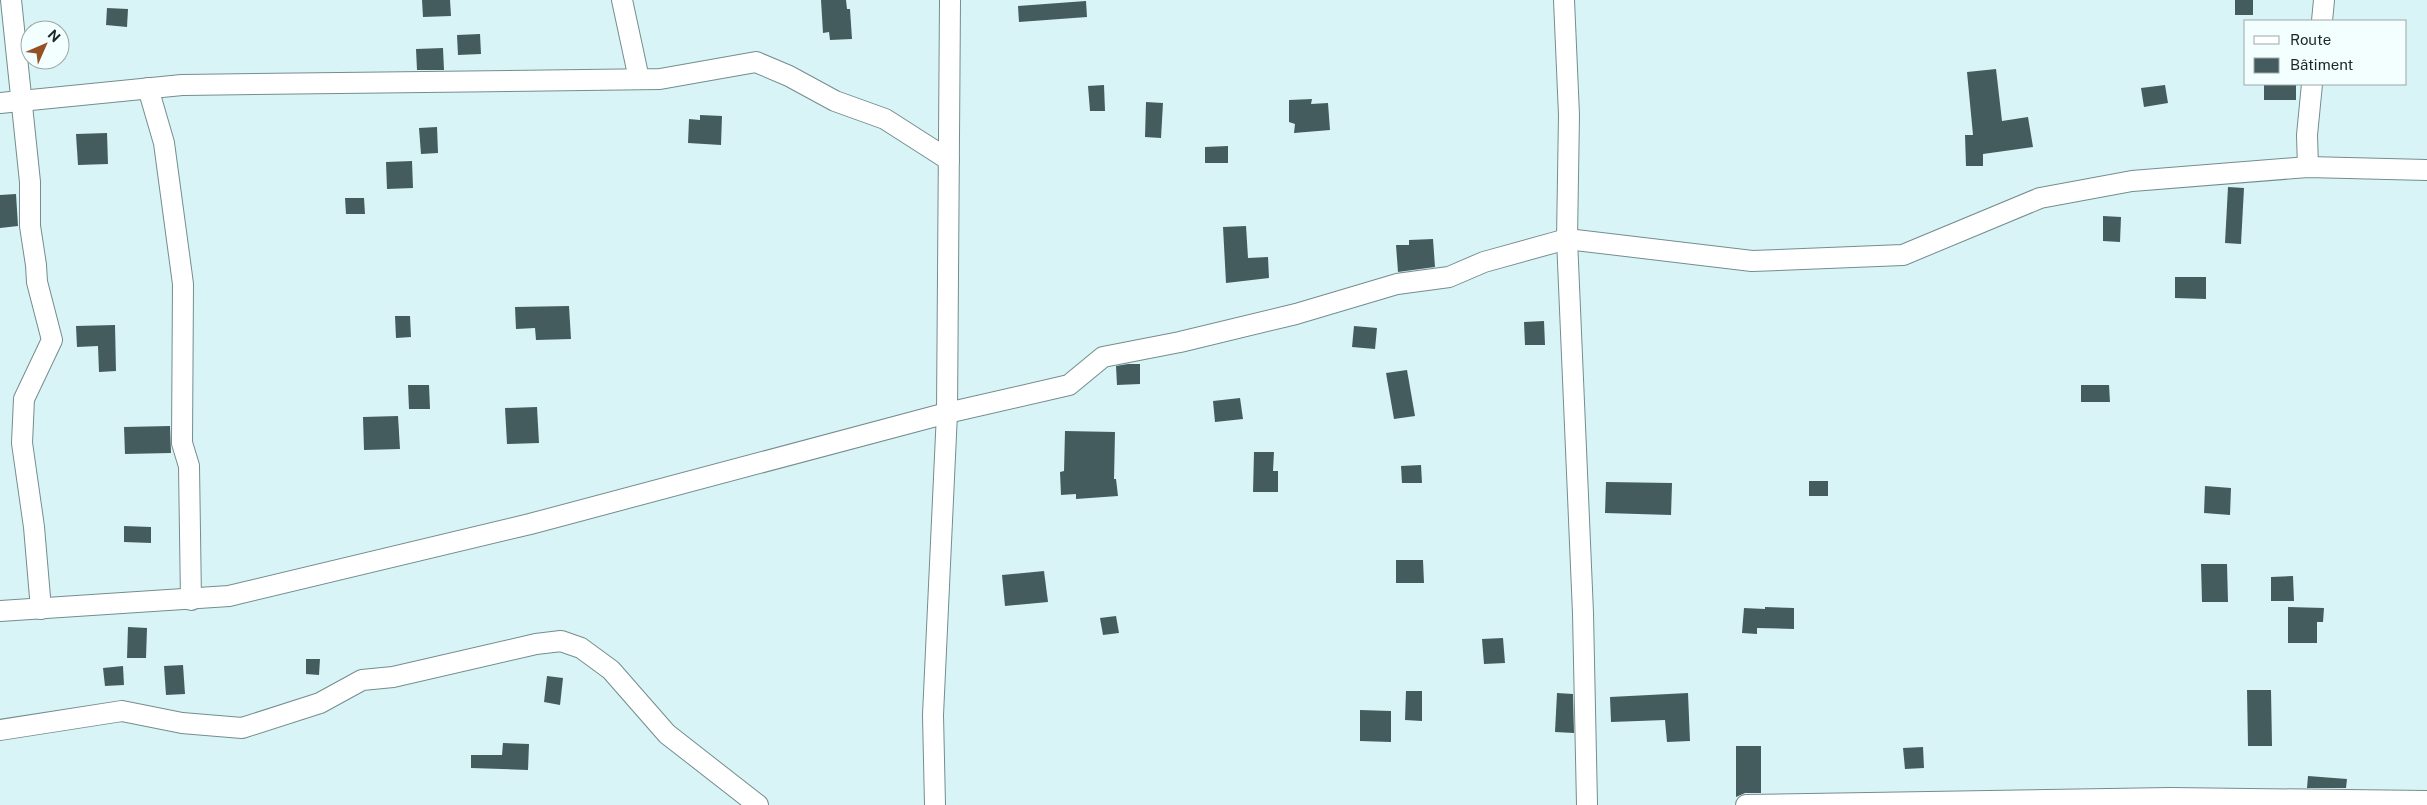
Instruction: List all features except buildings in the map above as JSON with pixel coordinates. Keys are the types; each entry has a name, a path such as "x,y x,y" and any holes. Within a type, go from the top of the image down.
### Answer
{"street":[{"path":"11,0 30,182 30,226 37,282 52,340 24,399 22,443 34,527 41,609"},
{"path":"622,0 639,79"},
{"path":"935,805 933,715 947,413 950,0"},
{"path":"1564,0 1569,115 1567,239 1584,613 1587,805"},
{"path":"2322,20 2324,0"},
{"path":"0,103 182,85 660,78 756,62 835,101 885,119 949,160"},
{"path":"2308,167 2307,135 2312,85"},
{"path":"148,88 164,143 183,284 182,443 189,466 192,600"},
{"path":"0,611 192,600 229,596 530,524 947,413 1069,384 1103,357 1180,342 1296,314 1397,284 1449,277 1484,262 1567,239 1752,261 1903,255 2040,198 2132,181 2308,167 2427,170"},
{"path":"0,730 122,712 182,723 242,728 320,703 362,680 393,678 560,640 581,648 612,670 668,734 758,805"},
{"path":"1746,805 2170,798 2427,801"}]}
